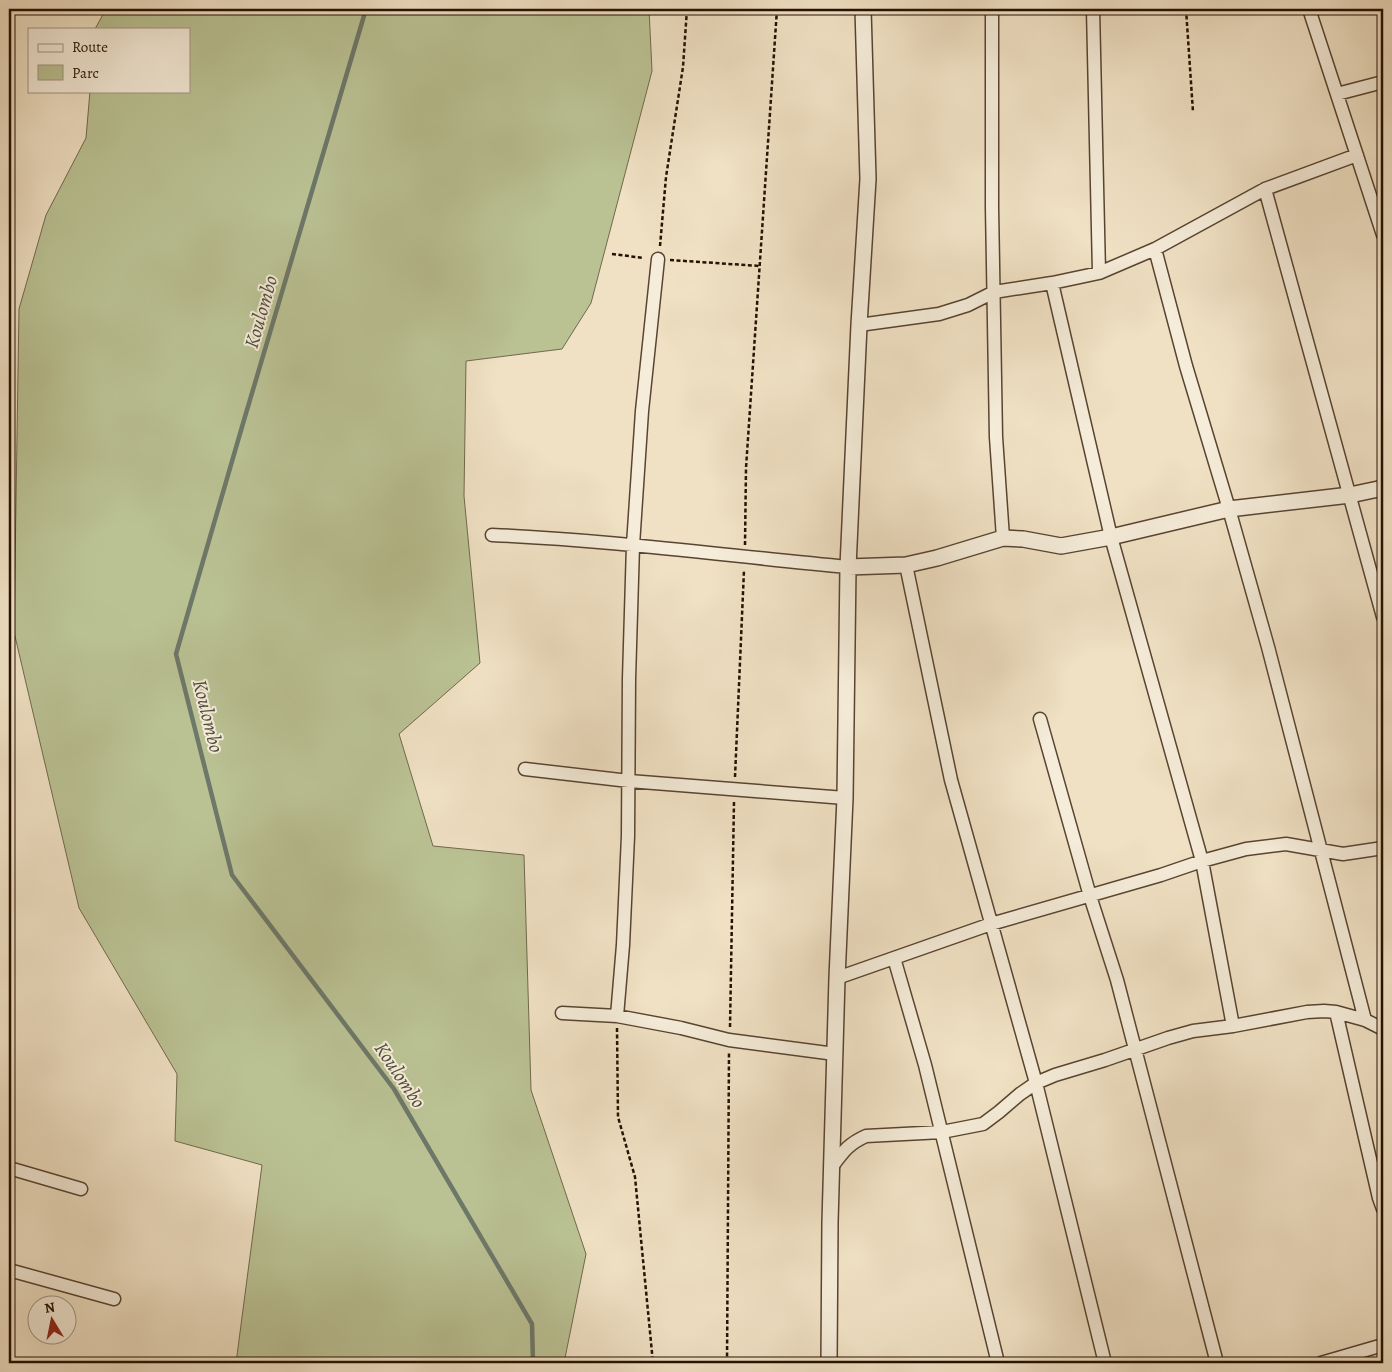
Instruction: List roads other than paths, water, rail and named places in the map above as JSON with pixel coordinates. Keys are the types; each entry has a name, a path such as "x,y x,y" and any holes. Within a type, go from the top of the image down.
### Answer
{"street":[{"path":"829,1363 831,1168 845,798 848,568 868,178 863,9"},
{"path":"992,9 992,207 996,437 1003,538"},
{"path":"1093,9 1100,273"},
{"path":"1310,9 1383,235"},
{"path":"1337,94 1383,82"},
{"path":"859,325 939,314 968,305 994,292 1100,273 1155,249 1265,189 1357,154"},
{"path":"1265,189 1383,617"},
{"path":"1155,249 1186,366 1229,509 1270,657 1365,1020"},
{"path":"617,1016 623,945 628,836 629,679 633,545 642,411 658,259"},
{"path":"1052,282 1111,537 1202,861 1233,1026"},
{"path":"492,535 633,545 848,568 906,565 937,558 1003,538 1023,539 1061,546 1111,537 1229,509 1350,495 1383,488"},
{"path":"906,565 951,780 1036,1083 1105,1363"},
{"path":"1040,719 1090,896 1117,980 1217,1363"},
{"path":"525,768 629,781 845,798"},
{"path":"837,978 991,924 1246,849 1286,844 1343,854 1383,848"},
{"path":"894,958 925,1065 998,1363"},
{"path":"831,1168 845,1149 855,1141 866,1136 942,1132 982,1124 1036,1083 1055,1075 1193,1031 1233,1026 1307,1012 1324,1011 1336,1012 1365,1020 1383,1029"},
{"path":"1336,1012 1383,1209"},
{"path":"562,1014 617,1016 681,1028 729,1040 835,1054"},
{"path":"9,1168 81,1189"},
{"path":"9,1270 114,1299"},
{"path":"1326,1362 1383,1345"}],"waterway":[{"name":"Koulombo","path":"366,9 176,654 232,875 394,1089 532,1324 533,1363"}]}
